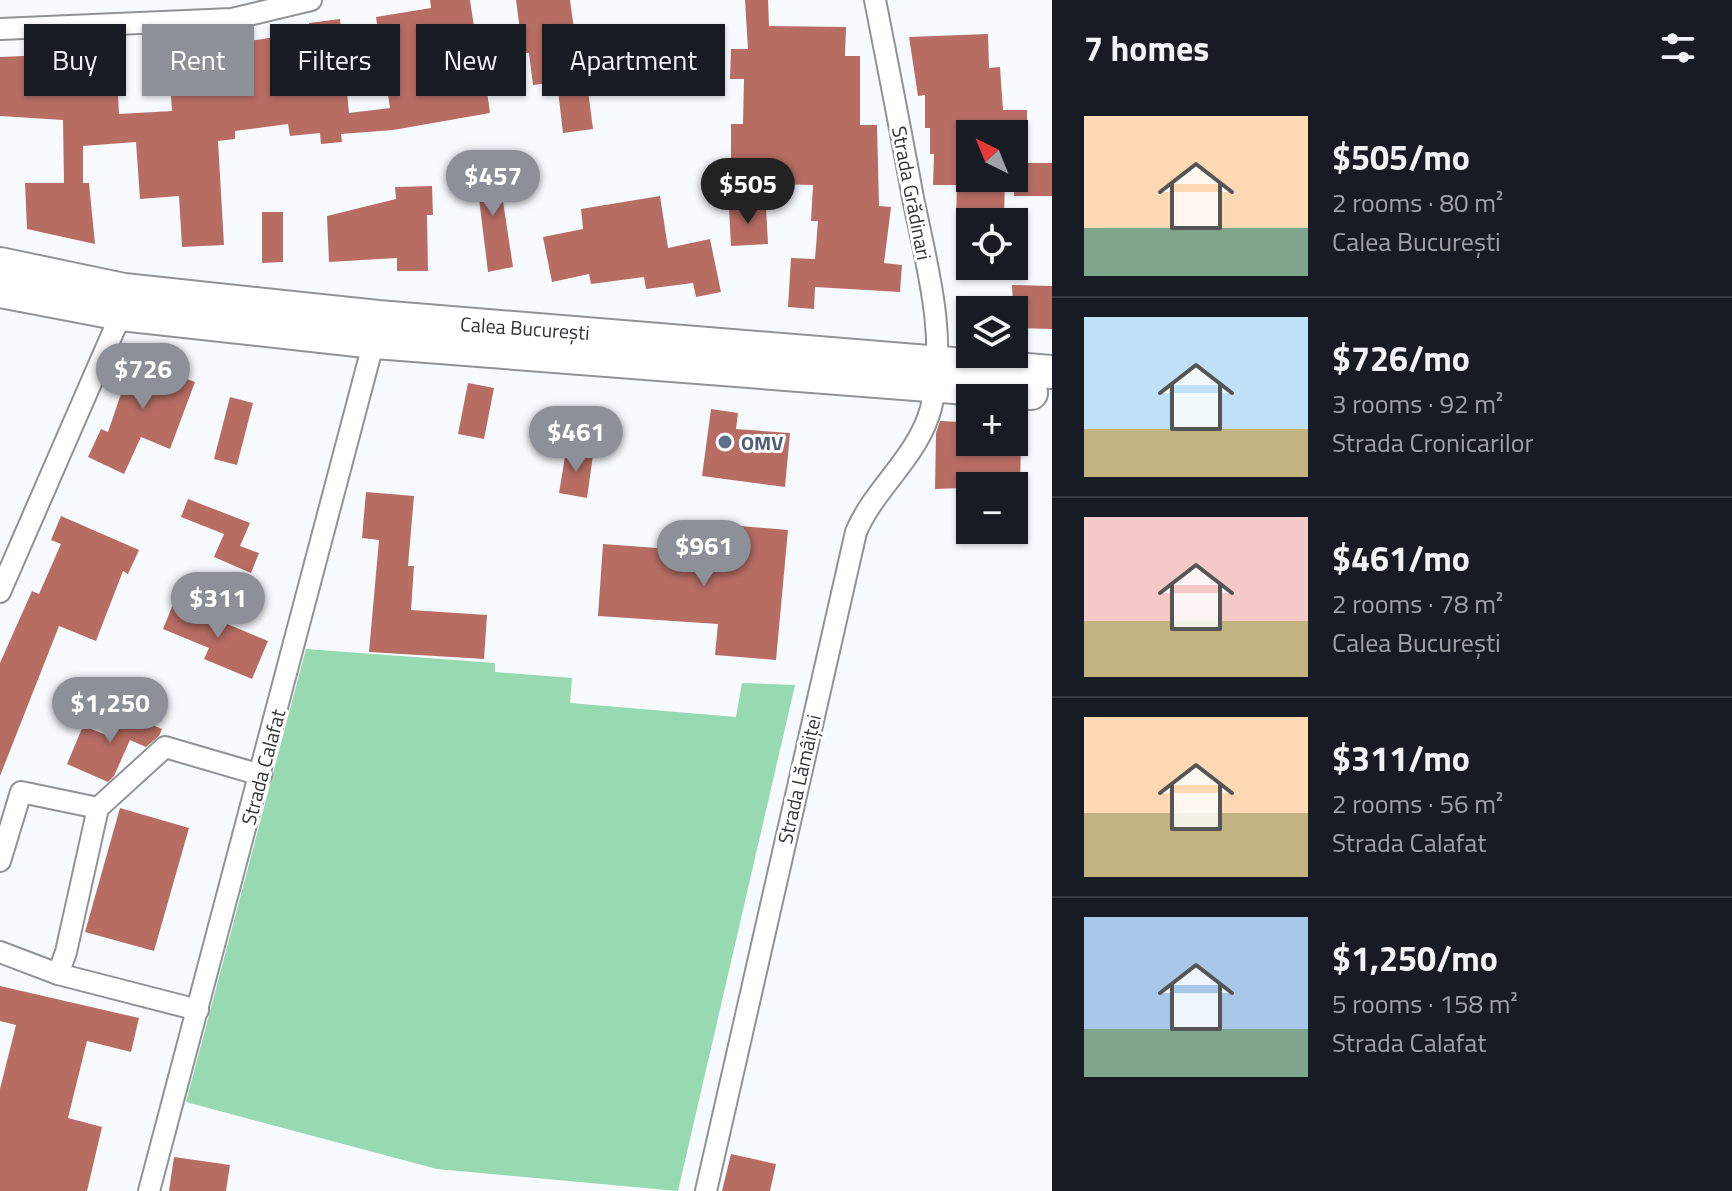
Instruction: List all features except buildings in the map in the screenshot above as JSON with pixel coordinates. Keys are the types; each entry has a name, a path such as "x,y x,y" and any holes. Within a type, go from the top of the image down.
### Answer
{"main road":[{"name":"Calea București","path":"0,264 122,302"},
{"name":"Calea București","path":"0,291 821,375 1052,372"},
{"name":"Calea București","path":"936,375 1052,394"}],"street":[{"path":"0,29 231,10 311,0"},
{"name":"Strada Grădinari","path":"875,0 934,306 936,375"},
{"path":"0,592 7,557 122,302"},
{"name":"Strada Calafat","path":"149,1191 377,329"},
{"name":"Strada Lămâiței","path":"706,1191 856,532 866,509 908,458 930,410 936,375"},
{"path":"58,974 66,952 98,808 165,747 261,775"},
{"path":"0,861 21,792 98,808"},
{"path":"0,952 58,974 198,1010"}],"green space":[{"path":"306,649 495,663 495,672 572,678 570,703 736,717 742,683 795,685 678,1191 437,1169 186,1102"}],"place":[{"name":"OMV","path":"725,442"}]}
